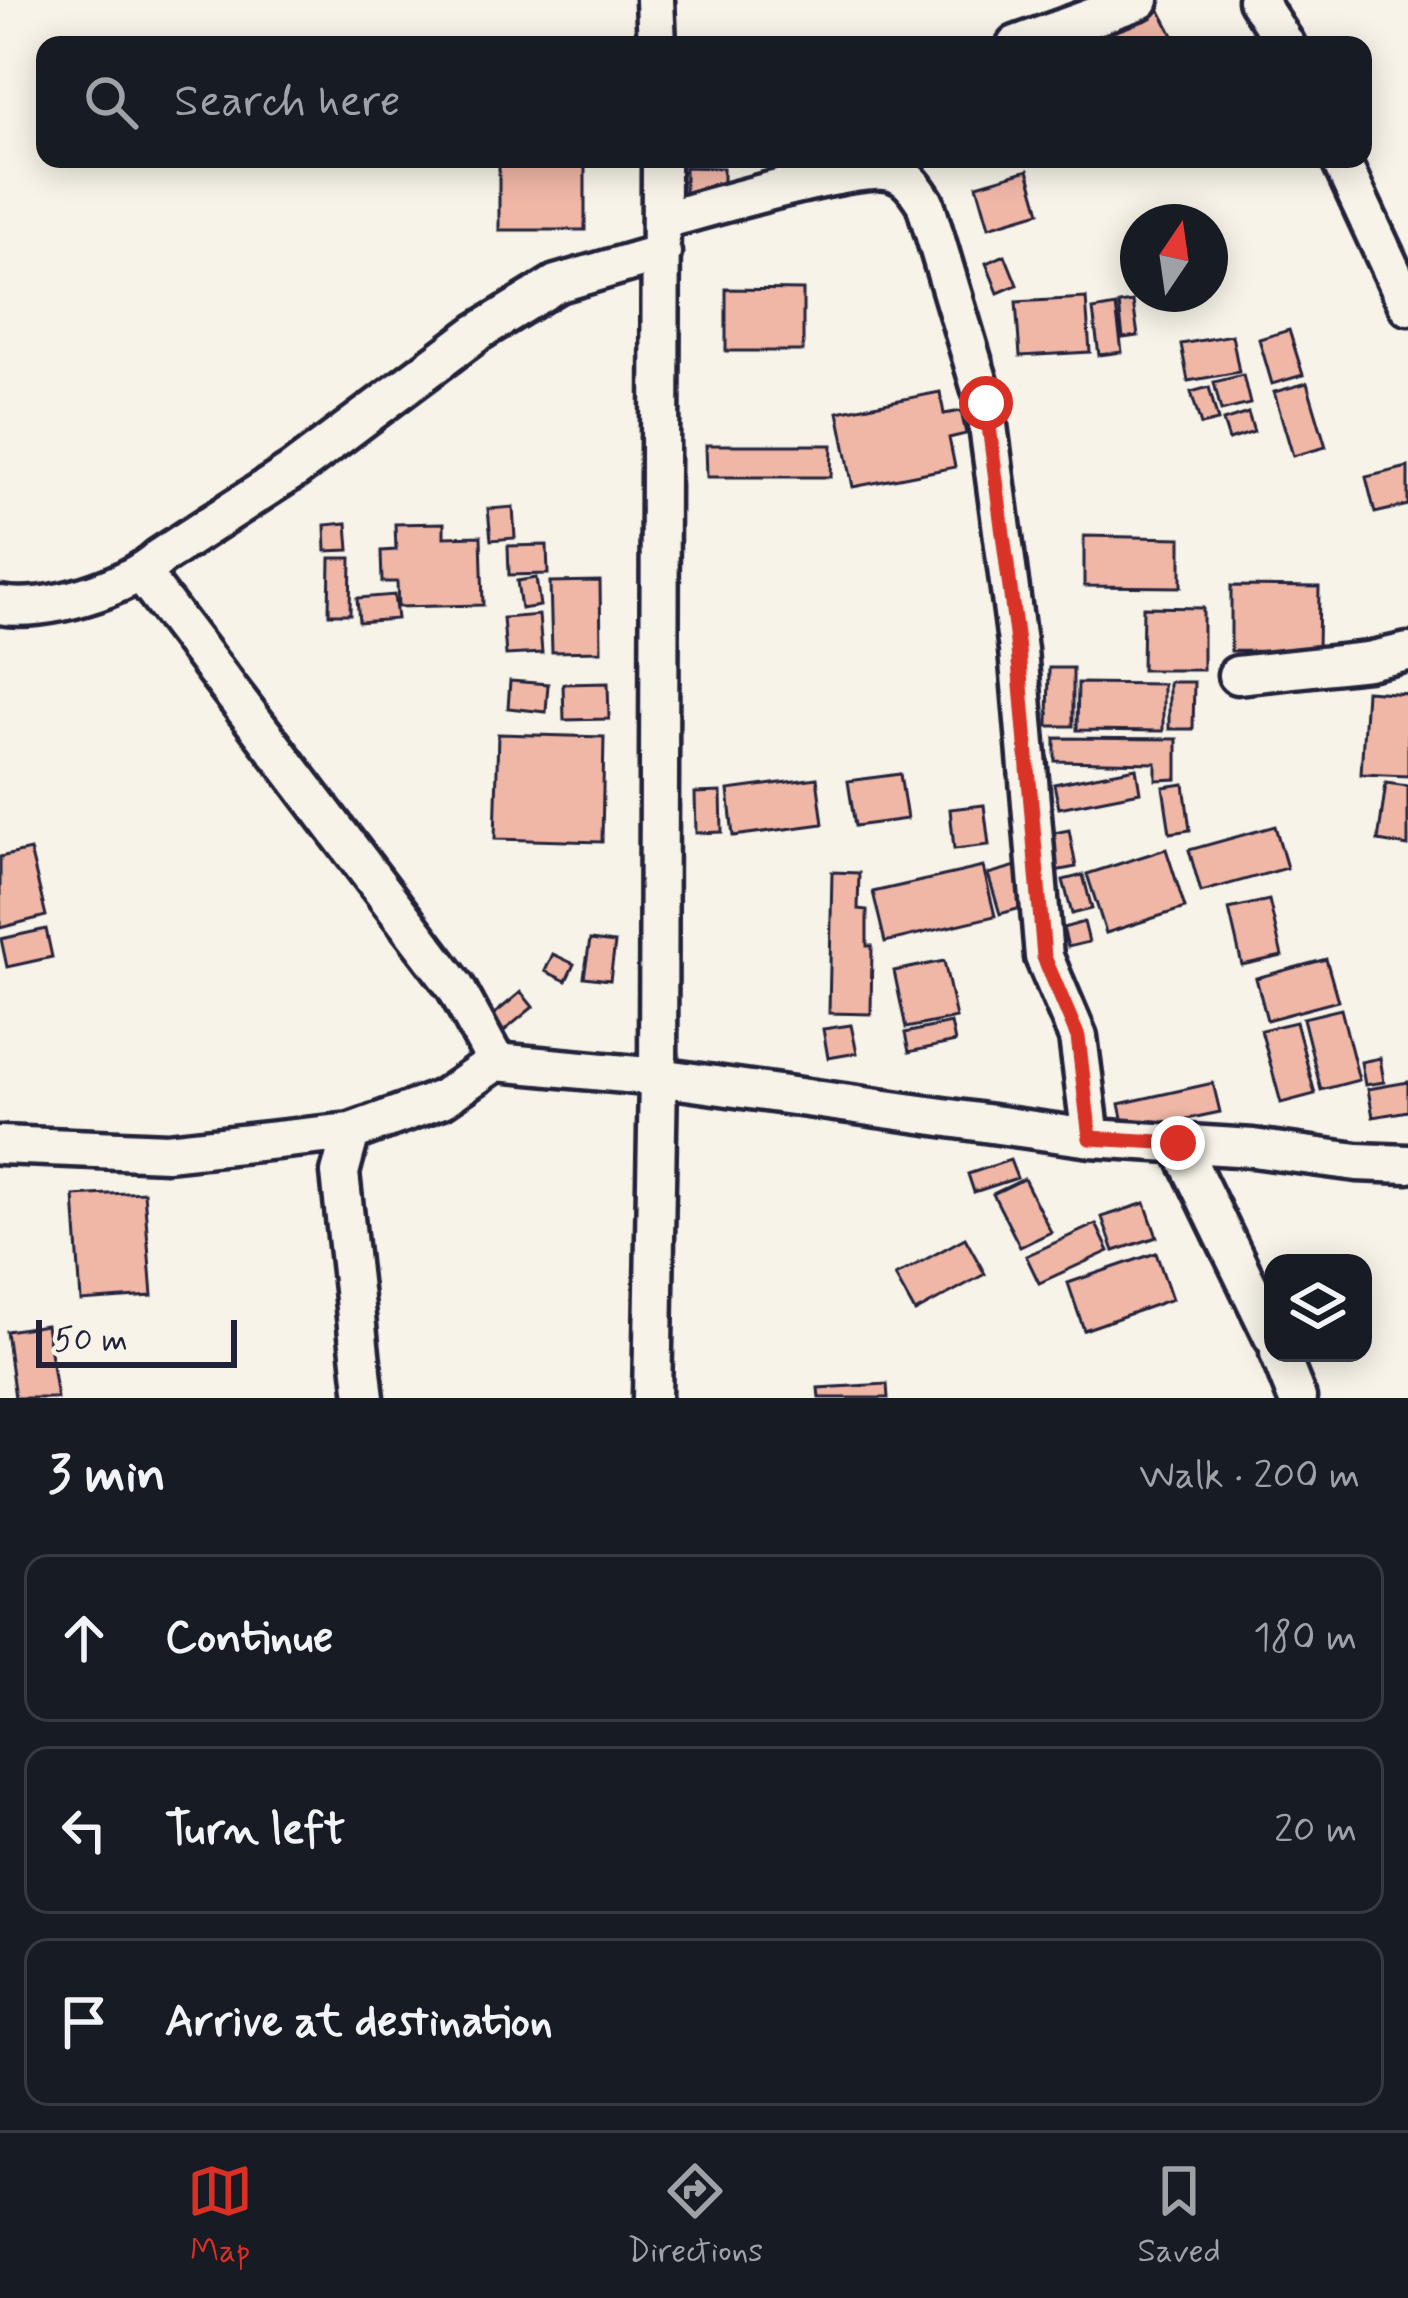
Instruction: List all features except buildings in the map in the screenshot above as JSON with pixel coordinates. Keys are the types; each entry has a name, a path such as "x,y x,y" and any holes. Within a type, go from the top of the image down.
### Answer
{"street":[{"path":"656,0 657,36"},
{"path":"1041,36 1140,0"},
{"path":"1258,0 1280,36"},
{"path":"652,1398 661,168"},
{"path":"1344,168 1408,306"},
{"path":"0,605 48,605 142,574 160,557 294,470 497,320 556,284 821,170 886,170 909,179 925,203 986,403 1018,650 1044,957 1078,1037 1090,1138"},
{"path":"142,574 456,988 496,1062"},
{"path":"1237,676 1408,652"},
{"path":"0,1145 167,1152 351,1132 442,1100 496,1062 658,1077 1090,1138 1408,1164"},
{"path":"351,1132 340,1172 365,1398"},
{"path":"1178,1143 1264,1319"},
{"path":"1283,1362 1297,1398"}],"route":[{"path":"986,403 1018,650 1044,957 1078,1037 1090,1138 1178,1143"}]}
